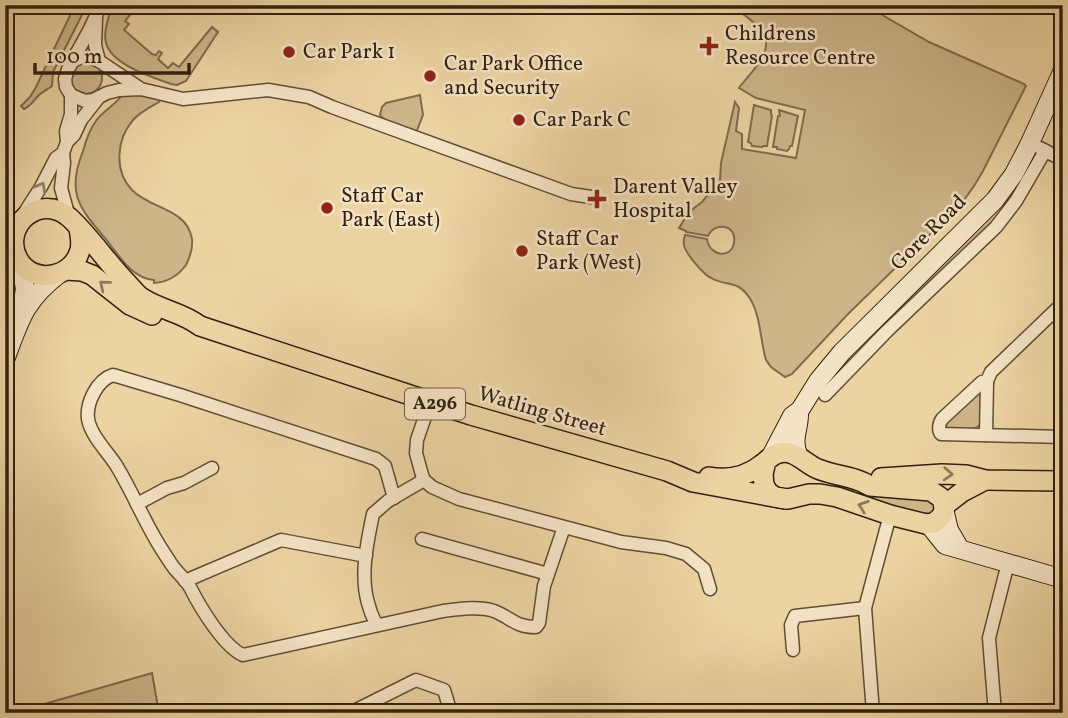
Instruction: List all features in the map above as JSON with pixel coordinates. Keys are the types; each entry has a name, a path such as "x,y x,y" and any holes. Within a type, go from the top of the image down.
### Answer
{"main road":[{"path":"38,209 57,209 74,223 81,241 74,263 62,272 43,276 26,269 15,260 12,224 38,209"},
{"name":"Watling Street","path":"74,223 141,297 189,317 200,326"},
{"name":"Watling Street","path":"62,272 82,271 92,275 130,305 153,316 186,326 200,326 430,402 673,473 701,484 785,499 820,494 929,524"},
{"path":"785,499 773,496 765,489 763,476 768,459 784,453 799,457 820,470 863,481 870,486 931,491 940,497 944,508 939,521 929,524"},
{"name":"Watling Street","path":"673,473 725,478 748,473 768,459"},
{"path":"863,481 871,478 933,474 965,475 985,480 1063,481"},
{"path":"944,508 962,492 985,480"}],"street":[{"path":"12,224 41,187 81,120 108,88 108,73 95,45 96,18 100,5"},
{"path":"96,18 66,74 65,81 71,94 85,101 115,90 141,89 183,99 268,90 309,97 571,194 591,197"},
{"path":"71,64 82,57 92,57 141,89"},
{"name":"Gore Road","path":"825,395 882,325 995,200 1037,147 1063,70"},
{"path":"71,94 61,188 65,205 74,223"},
{"path":"1037,147 1063,160"},
{"path":"15,260 25,288 21,317"},
{"path":"5,360 27,306 37,292 62,272"},
{"path":"986,435 987,382 991,372 1063,303"},
{"name":"Gore Road","path":"768,459 792,416 800,410 834,362 882,325"},
{"path":"394,498 385,466 376,459 130,380 109,376 102,381 90,402 89,422 94,434 115,463 168,560 227,642 243,655 376,624 466,608 495,611 521,626 536,627 539,623 544,586 564,527"},
{"path":"987,382 981,383 942,419 939,431 941,434 1063,437"},
{"path":"430,402 416,446 417,463 424,480 432,487 459,499 564,527 621,542 666,548 686,554 704,569 710,589"},
{"name":"Gore Road","path":"799,457 795,438 800,410"},
{"path":"137,504 212,468"},
{"path":"376,624 367,596 366,555 374,512 424,480"},
{"path":"944,508 949,530 960,550"},
{"path":"873,713 865,608 890,515"},
{"path":"929,524 945,545 1063,579"},
{"path":"422,539 548,574"},
{"path":"185,581 281,541 366,555"},
{"path":"995,713 988,642 1008,563"},
{"path":"793,650 791,625 793,619 799,615 865,608"},
{"path":"350,713 416,680 444,690 451,713"}],"shaded area":[{"path":"75,5 87,5 53,72 52,86 24,109 21,106 36,87"},
{"path":"112,5 138,5 125,21 129,24 124,30 152,54 156,55 159,51 162,53 158,59 168,68 173,63 179,67 212,27 218,32 186,81 177,85 171,84 124,64 110,51 105,34"},
{"path":"732,5 865,5 929,42 1026,86 983,171 961,204 848,314 792,374 785,377 766,360 758,320 749,297 735,285 708,276 685,249 685,235 707,239 712,249 721,254 729,252 734,242 732,232 720,227 711,231 708,236 679,228 689,212 702,202 720,181 721,163 735,102 739,108 736,131 742,134 742,149 796,158 805,110 756,98 739,88 764,54 766,38 759,27"},
{"path":"86,62 97,67 102,78 97,89 86,94 75,89 70,78 75,67"},
{"path":"122,94 160,99 136,117 127,128 119,155 122,174 132,190 183,221 192,239 186,265 168,280 154,283 154,280 134,272 123,261 84,211 76,191 78,166 90,131 99,117"},
{"path":"420,95 423,115 416,133 392,124 380,115 386,103"},
{"path":"754,105 771,110 767,146 752,146 748,142"},
{"path":"779,110 798,116 792,146 787,151 773,147"},
{"path":"1032,156 1036,161 991,227 888,324 884,320"},
{"path":"979,391 981,424 973,430 946,429 944,424"},
{"path":"853,487 928,495 938,504 929,517 852,495"},
{"path":"152,673 159,713 13,713"}],"place":[{"name":"Childrens Resource Centre","path":"709,46"},
{"name":"Car Park 1","path":"289,52"},
{"name":"Car Park Office and Security","path":"430,76"},
{"name":"Car Park C","path":"519,120"},
{"name":"Darent Valley Hospital","path":"597,199"},
{"name":"Staff Car Park (East)","path":"327,208"},
{"name":"Staff Car Park (West)","path":"522,251"}]}
